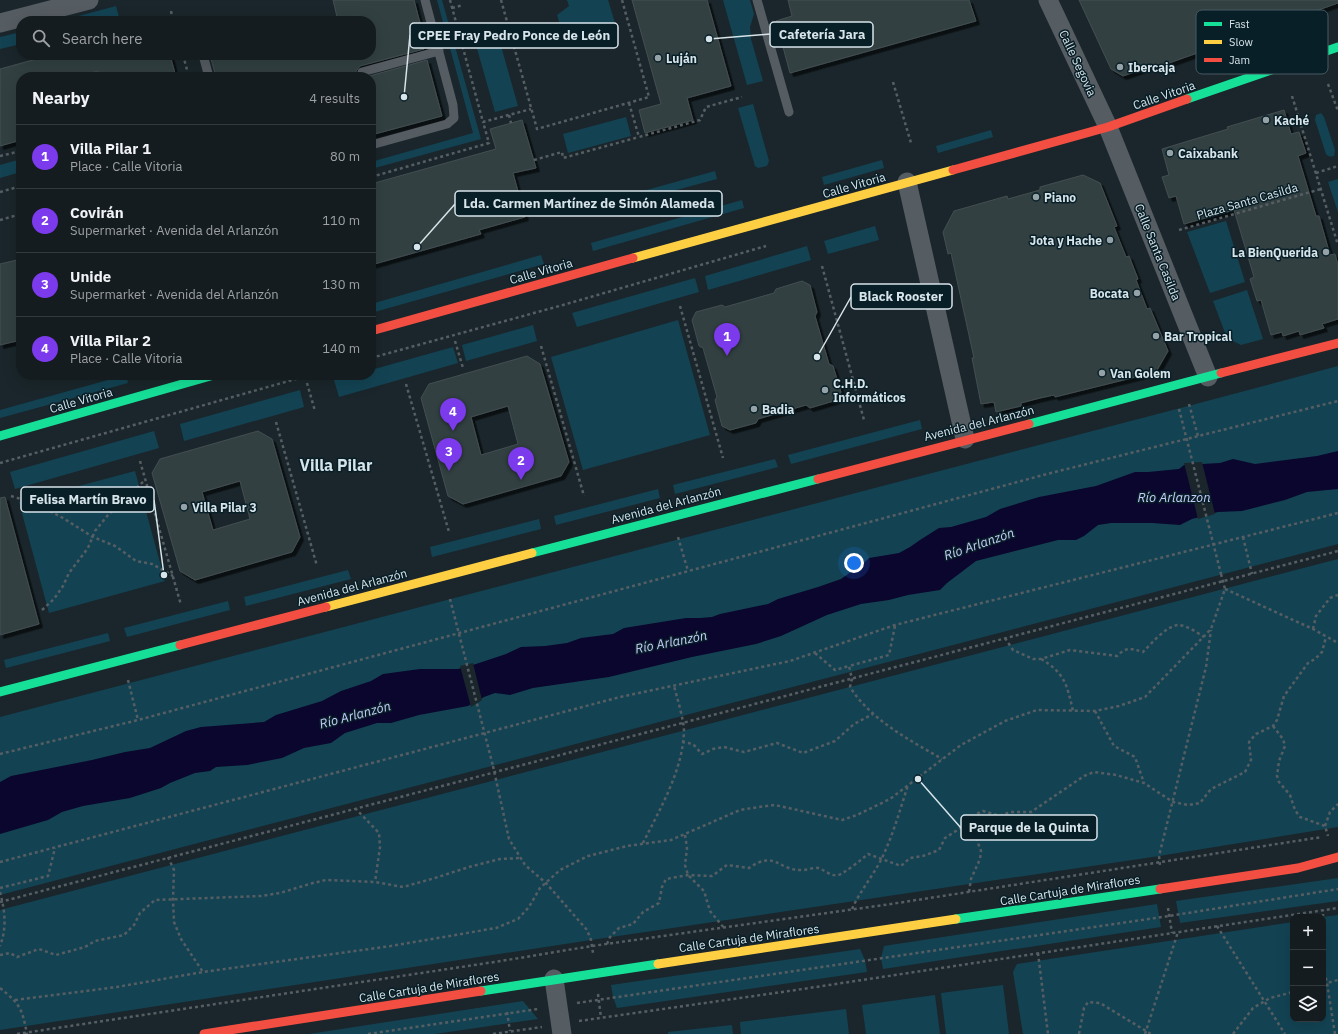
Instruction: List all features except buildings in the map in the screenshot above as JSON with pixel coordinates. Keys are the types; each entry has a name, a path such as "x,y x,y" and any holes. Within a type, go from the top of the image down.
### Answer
{"main road":[{"name":"Calle Vitoria","path":"1328,50 1338,47"},
{"name":"Calle Vitoria","path":"376,330 1108,127 1260,74"},
{"name":"Avenida del Arlanzón","path":"0,692 965,439 1338,343"},
{"name":"Calle Vitoria","path":"0,436 196,380"},
{"name":"Calle Cartuja de Miraflores","path":"1298,868 1338,857"},
{"name":"Calle Cartuja de Miraflores","path":"204,1034 554,979 1298,868 1338,865"}],"street":[{"path":"27,16 89,0"},
{"name":"Calle Segovia","path":"1048,0 1108,127"},
{"path":"0,23 16,19"},
{"name":"Calle Santa Casilda","path":"1108,127 1208,377"},
{"path":"907,182 965,439"},
{"path":"554,979 569,1028"}],"lane":[{"path":"376,144 447,124 454,118 453,105 425,0"},
{"path":"757,0 789,112"},
{"path":"362,72 439,52"},
{"path":"204,60 208,72"}],"path":[{"path":"376,176 489,144 450,0"},
{"path":"501,0 537,129 649,97 622,0"},
{"path":"452,8 463,5"},
{"path":"171,11 172,16"},
{"path":"185,60 188,72"},
{"path":"893,82 911,143"},
{"path":"1328,84 1338,111"},
{"path":"1292,96 1338,244"},
{"path":"534,160 562,152 563,158 700,120 706,107 742,97"},
{"path":"629,103 639,137"},
{"path":"483,122 531,109"},
{"path":"509,115 512,123"},
{"path":"0,156 16,152"},
{"path":"1316,173 1338,166"},
{"path":"0,192 16,187"},
{"name":"Plaza Santa Casilda","path":"1179,230 1321,189"},
{"path":"0,220 16,215"},
{"path":"822,266 864,420"},
{"path":"680,306 723,458"},
{"path":"456,341 463,368"},
{"path":"541,346 584,496"},
{"path":"0,463 292,380"},
{"path":"307,383 315,411"},
{"path":"406,384 449,532"},
{"path":"1188,399 1198,436"},
{"path":"0,754 138,720 1047,474 1338,401"},
{"path":"1161,869 1160,856 1206,667 1211,629 1225,589 1179,409"},
{"path":"276,422 317,566"},
{"path":"140,461 181,605"},
{"path":"42,610 63,586 69,573 88,548 95,531 108,515 145,480"},
{"path":"11,496 34,503 63,518 93,537 115,546 136,561 152,564 173,576"},
{"path":"0,862 620,697 790,661 895,625 1338,513"},
{"path":"677,533 688,571"},
{"path":"1243,537 1252,574"},
{"path":"1,902 682,722 1338,552"},
{"path":"1225,589 1313,629 1338,643"},
{"path":"1313,629 1316,616 1330,598 1338,595"},
{"path":"450,599 493,766 509,839 524,865 546,883 587,930 593,954"},
{"path":"815,653 835,670 889,655 895,625"},
{"path":"1005,638 1013,650 1033,659 1041,659 1070,650 1117,656 1123,650 1132,648 1143,652 1164,631 1178,625 1190,629 1204,637"},
{"path":"15,1000 117,987 203,972 391,946 496,928 518,919 529,907 540,888 560,870 588,856 626,846 671,840 740,810 759,807 775,805 842,820 858,815 890,799 961,745 1005,720 1037,710 1095,711 1119,706 1145,697 1211,629"},
{"path":"607,944 610,937 619,928 633,924 643,912 659,903 662,887 666,879 688,875 712,876 727,865 749,868 758,862 767,859 794,869 803,870 817,867 833,876 840,875 868,854 901,866 910,858 923,856 939,850 945,838 970,822 976,814 983,811 1000,816 1010,812 1031,812 1084,776 1094,772 1116,775 1144,783 1154,791 1173,802 1188,805 1200,803 1211,790 1245,772 1251,760 1249,742 1256,734 1273,726 1277,720 1284,696 1308,663 1322,652 1326,637"},
{"path":"1041,659 1053,666 1061,675 1068,692 1072,710"},
{"path":"849,666 852,679 850,687 857,698 873,714 899,733 942,759"},
{"path":"128,678 138,720"},
{"path":"642,844 670,786 679,762 684,730 674,686"},
{"path":"1095,711 1114,746 1135,757 1144,783"},
{"path":"682,742 692,744 702,754 724,747 744,752 777,743 803,753 836,741 854,724 873,714"},
{"path":"1273,726 1284,739 1285,746 1279,760 1277,776 1279,782 1290,795 1295,810 1300,817 1325,826"},
{"path":"852,909 882,858 909,785"},
{"path":"1328,836 1325,826 1330,812 1338,804"},
{"path":"356,808 379,833 380,847 375,882"},
{"path":"969,892 971,879 980,859 981,851 970,822"},
{"path":"685,835 687,848 685,865 688,875 704,891 710,911 724,928"},
{"path":"17,1034 592,946 969,892 1333,836"},
{"path":"0,888 48,876 55,848"},
{"path":"168,857 174,870 174,922 181,939 203,972"},
{"path":"0,955 10,953 17,957 39,949 56,955 85,947 95,942 124,935 134,925 140,912 155,900 261,896 280,893 326,880 375,882 403,887 494,860 521,858"},
{"path":"578,1003 1169,916 1338,889"},
{"path":"0,892 5,919 3,938 0,946"},
{"path":"1167,902 1172,933"},
{"path":"569,1028 601,1018 1338,908"},
{"path":"1217,926 1285,1034"},
{"path":"1145,1032 1178,932"},
{"path":"1038,953 1048,1034"},
{"path":"1326,976 1335,1034"},
{"path":"1328,983 1338,980"},
{"path":"0,988 15,1000 23,1013 27,1033"},
{"path":"597,988 601,1018"},
{"path":"1233,1034 1253,1008 1270,998 1290,993"},
{"path":"1079,1034 1084,1008 1088,1002 1100,1003 1145,1032 1151,1034"},
{"path":"506,1006 510,1032"},
{"path":"368,1034 535,1009"},
{"path":"493,1034 543,1027"}],"shaded area":[{"path":"437,0 442,0 481,139 376,168 376,161 473,133"},
{"path":"567,0 608,0 619,36 599,41 583,42 562,31 557,15 569,6"},
{"path":"723,0 750,0 754,14 750,27 751,39 763,81 747,85"},
{"path":"116,6 119,16 79,16"},
{"path":"495,25 518,106 495,112 472,31"},
{"path":"16,33 16,45 0,49 0,37"},
{"path":"753,104 769,161 767,166 758,168 755,166 738,108"},
{"path":"1321,113 1324,117 1335,150 1334,156 1328,156 1326,154 1315,120 1316,115"},
{"path":"626,117 631,136 568,153 563,134"},
{"path":"991,130 993,137 938,153 936,146"},
{"path":"16,160 16,173 0,178 0,165"},
{"path":"882,160 884,168 824,185 822,177"},
{"path":"715,171 717,179 591,213 589,206"},
{"path":"1338,179 1338,212 1328,182"},
{"path":"742,200 744,208 593,251 591,243"},
{"path":"1226,221 1245,282 1210,293 1187,232"},
{"path":"875,226 879,240 828,254 824,241"},
{"path":"807,246 811,260 708,290 705,276"},
{"path":"541,255 544,264 376,312 376,303"},
{"path":"695,278 699,292 577,327 572,313"},
{"path":"1247,290 1263,339 1241,345 1227,338 1213,301"},
{"path":"678,320 710,435 583,470 551,357"},
{"path":"533,325 537,341 466,361 462,345"},
{"path":"453,347 458,363 339,397 334,380 376,380 376,369"},
{"path":"1338,366 1338,544 0,895 0,717"},
{"path":"108,380 127,380 128,383 0,418 0,410"},
{"path":"300,390 304,407 184,441 180,424"},
{"path":"920,420 922,429 791,464 788,455"},
{"path":"154,431 159,448 15,489 10,472"},
{"path":"775,459 778,467 675,494 673,485"},
{"path":"135,471 165,581 49,613 19,502"},
{"path":"658,489 660,498 556,525 554,516"},
{"path":"539,519 541,529 432,557 430,547"},
{"path":"1338,559 1338,827 1159,856 591,940 0,1030 0,910"},
{"path":"348,570 351,579 246,606 244,597"},
{"path":"228,601 230,610 127,637 124,628"},
{"path":"108,633 110,641 6,668 4,660"},
{"path":"1338,878 1338,901 1180,923 1176,901"},
{"path":"1157,904 1161,927 883,969 881,958 884,946"},
{"path":"1338,915 1338,1034 1023,1034 1013,972 1017,964 1290,922 1290,1022 1326,1022 1326,917"},
{"path":"860,949 865,960 867,972 617,1008 613,997 611,985"},
{"path":"1003,985 1009,1034 946,1034 941,993"},
{"path":"935,995 940,1034 866,1034 862,1005"},
{"path":"523,1001 538,1019 435,1034 309,1034"},
{"path":"846,1009 849,1034 741,1034 740,1022"},
{"path":"732,1025 733,1034 668,1034 668,1032"}],"water":[{"name":"Río Arlanzon","path":"1338,451 1338,489 1307,492 1285,500 1242,511 1218,512 1192,519 1180,525 1111,523 1098,525 1084,536 1076,540 1058,540 976,561 940,590 861,604 827,615 781,636 756,644 692,657 609,677 533,688 510,695 495,693 468,706 419,715 391,723 377,723 345,733 331,743 304,748 282,758 247,765 216,767 210,771 195,773 161,788 130,798 83,806 62,812 48,820 0,834 0,782 11,776 150,748 186,731 201,727 264,722 276,715 322,701 341,691 371,681 383,674 420,669 458,669 506,654 521,647 567,643 581,638 613,634 624,628 686,618 712,617 768,604 778,599 841,579 869,558 899,553 939,528 951,527 986,517 1000,509 1039,497 1096,486 1135,472 1179,469 1184,465 1220,463 1233,459 1255,464 1317,456"}],"pier":[{"path":"1202,462 1215,514 1198,519 1184,463"},
{"path":"473,663 482,700 471,707 460,666"}],"traffic: fast":[{"path":"1328,50 1338,47"},
{"path":"1187,99 1260,74"},
{"path":"1029,424 1221,373"},
{"path":"0,436 196,380"},
{"path":"532,553 818,479"},
{"path":"0,692 180,645"},
{"path":"956,919 1160,889"},
{"path":"481,991 658,964"}],"traffic: slow":[{"path":"633,258 953,170"},
{"path":"326,607 532,553"},
{"path":"658,964 956,919"}],"traffic: jam":[{"path":"953,170 1108,127 1187,99"},
{"path":"376,330 633,258"},
{"path":"1221,373 1338,343"},
{"path":"818,479 1029,424"},
{"path":"180,645 326,607"},
{"path":"1160,889 1298,868 1338,857"},
{"path":"204,1034 481,991"}],"place":[{"name":"Cafetería Jara","path":"709,39"},
{"name":"Luján","path":"658,58"},
{"name":"Ibercaja","path":"1120,67"},
{"name":"CPEE Fray Pedro Ponce de León","path":"404,97"},
{"name":"Kaché","path":"1266,120"},
{"name":"Caixabank","path":"1170,153"},
{"name":"Piano","path":"1036,197"},
{"name":"Jota y Hache","path":"1110,240"},
{"name":"Lda. Carmen Martínez de Simón Alameda","path":"417,247"},
{"name":"La BienQuerida","path":"1326,252"},
{"name":"Bocata","path":"1137,293"},
{"name":"Bar Tropical","path":"1156,336"},
{"name":"Villa Pilar 1","path":"727,356"},
{"name":"Black Rooster","path":"817,357"},
{"name":"Van Golem","path":"1102,373"},
{"name":"C.H.D. Informáticos","path":"825,390"},
{"name":"Badia","path":"754,409"},
{"name":"Villa Pilar 2","path":"453,431"},
{"name":"Unide","path":"449,471"},
{"name":"Covirán","path":"521,480"},
{"name":"Villa Pilar 3","path":"184,507"},
{"name":"Felisa Martín Bravo","path":"164,575"},
{"name":"Parque de la Quinta","path":"918,779"}],"district":[{"name":"Villa Pilar","path":"336,465"}],"water label":[{"name":"Río Arlanzón","path":"979,544"},
{"name":"Río Arlanzón","path":"671,642"},
{"name":"Río Arlanzón","path":"355,715"}]}
